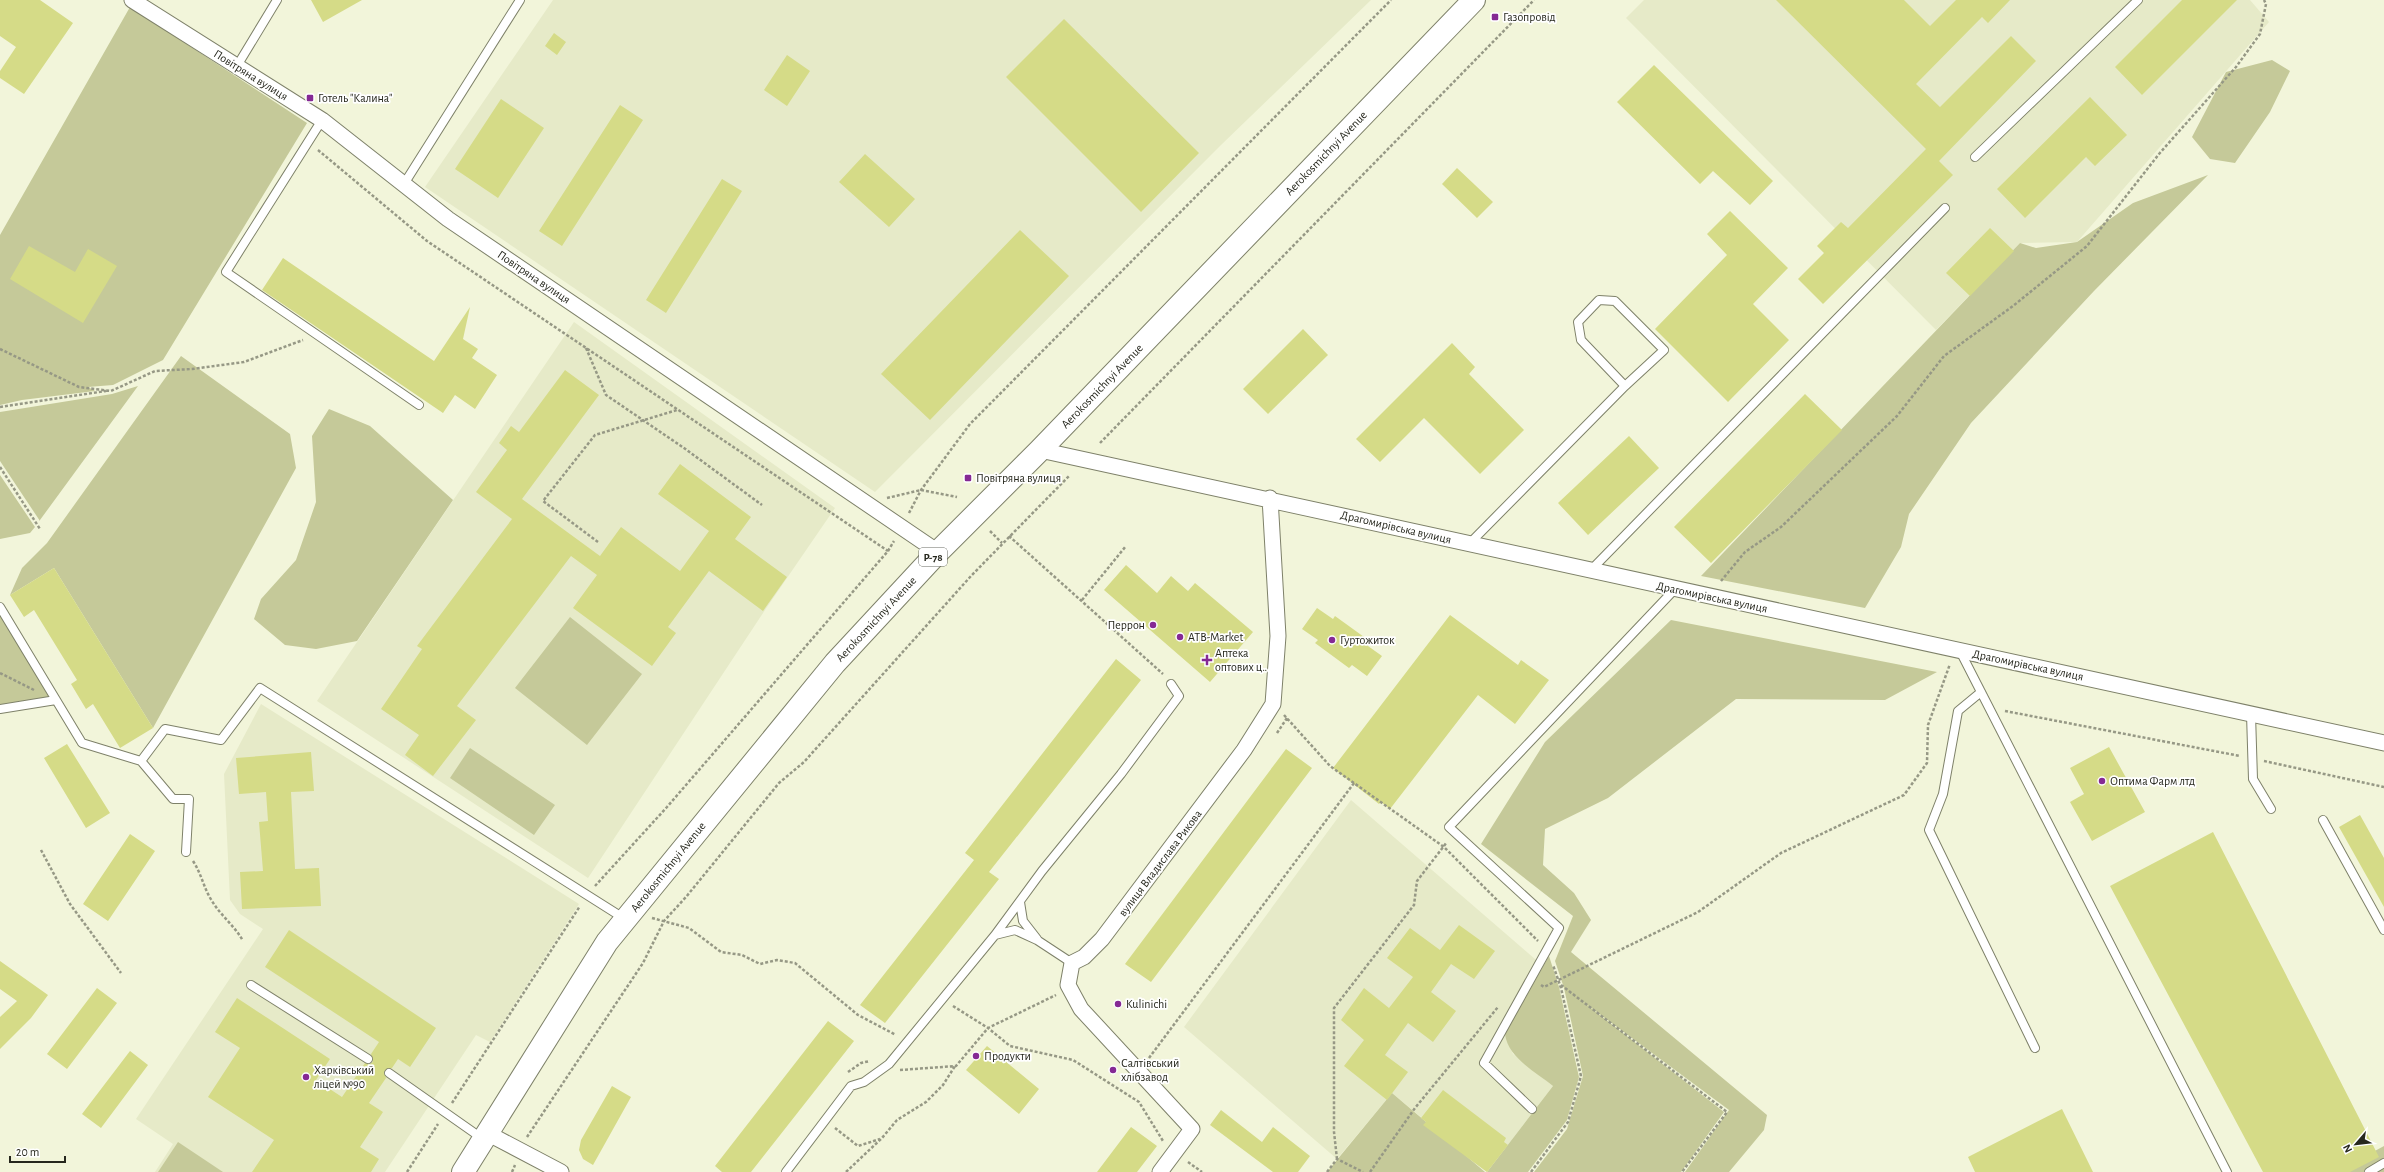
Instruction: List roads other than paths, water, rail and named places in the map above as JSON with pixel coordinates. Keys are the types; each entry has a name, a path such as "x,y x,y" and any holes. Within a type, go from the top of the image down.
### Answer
{"highway":[{"name":"Aerokosmichnyi Avenue","path":"463,1172 607,942 835,663 938,552 1040,450 1474,0"}],"street":[{"name":"Повітряна вулиця","path":"132,0 322,120 454,223 938,552"},
{"name":"Драгомирівська вулиця","path":"1040,450 1270,498 1469,544 2384,743"},
{"name":"вулиця Владислава Рикова","path":"1072,963 1084,957 1102,939 1244,750 1273,704 1278,636 1270,498"},
{"path":"1072,963 1068,984 1081,1009 1192,1129 1160,1172"},
{"path":"485,1136 520,1150 561,1172"}],"lane":[{"path":"237,66 277,0"},
{"path":"404,184 520,0"},
{"path":"1975,157 2138,0"},
{"path":"322,120 226,272 419,405"},
{"path":"1591,570 1945,208"},
{"path":"1469,544 1625,386 1664,350 1615,301 1598,300 1578,322 1581,340 1625,386"},
{"path":"1532,1109 1484,1063 1559,928 1449,827 1675,589"},
{"path":"0,607 82,743 141,761 172,799 189,799 186,852"},
{"path":"1960,650 2227,1172"},
{"path":"786,1172 851,1086 864,1082 889,1064 995,935 1042,871 1122,774 1179,696 1171,684"},
{"path":"141,761 165,730 221,740 260,688 625,919"},
{"path":"1981,692 1958,711 1943,794 1929,830 2036,1048"},
{"path":"0,709 56,700"},
{"path":"2251,714 2253,779 2271,809"},
{"path":"2323,820 2384,930"},
{"path":"1020,902 1023,921 1037,940"},
{"path":"995,935 1015,930 1037,940 1072,963"},
{"path":"251,985 368,1059"},
{"path":"389,1073 446,1113 485,1136"},
{"path":"2369,1172 2384,1163"}],"place":[{"name":"Газопровiд","path":"1495,17"},
{"name":"Готель \"Калина\"","path":"310,98"},
{"name":"Повітряна вулиця","path":"968,478"},
{"name":"Перрон","path":"1153,625"},
{"name":"ATB-Market","path":"1180,637"},
{"name":"Гуртожиток","path":"1332,640"},
{"name":"Аптека оптових ц‥","path":"1207,660"},
{"name":"Оптима Фарм лтд","path":"2102,781"},
{"name":"Kulinichi","path":"1118,1004"},
{"name":"Продукти","path":"976,1056"},
{"name":"Салтівський хлібзавод","path":"1113,1070"},
{"name":"Харківський ліцей №90","path":"306,1077"}]}
